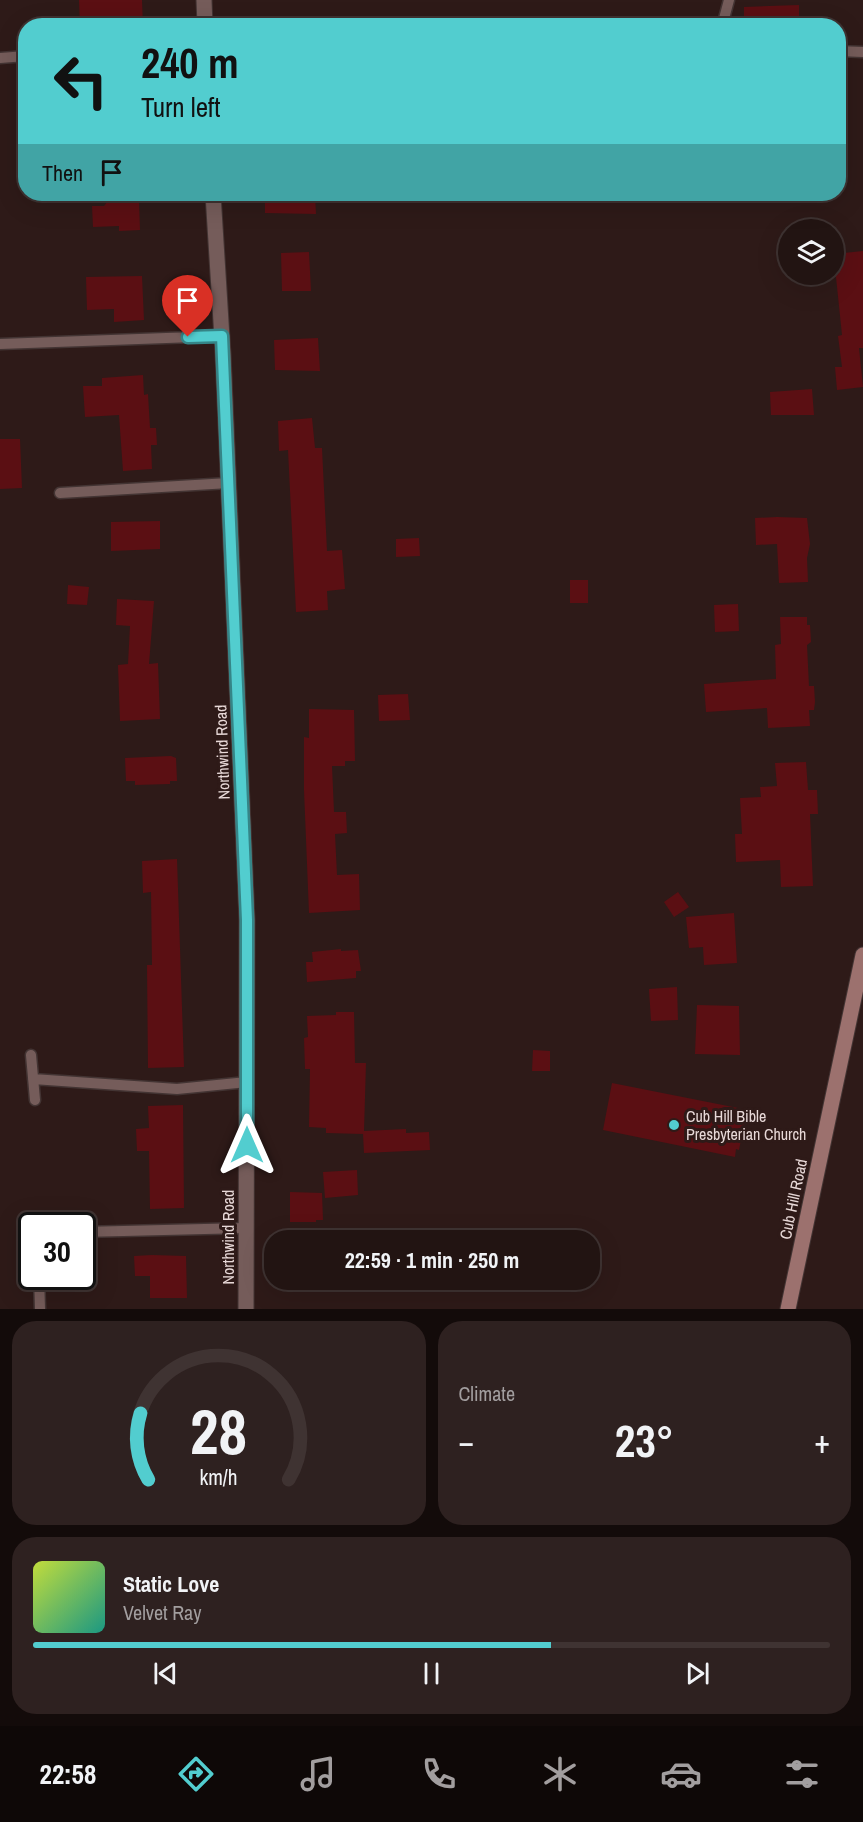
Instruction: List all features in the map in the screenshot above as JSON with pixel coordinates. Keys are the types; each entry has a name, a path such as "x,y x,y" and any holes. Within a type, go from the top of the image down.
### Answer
{"street":[{"path":"204,0 205,18"},
{"name":"Northwind Road","path":"213,201 229,483 247,920 246,1309"},
{"name":"Cub Hill Road","path":"788,1309 863,955"}],"lane":[{"path":"724,18 729,0"},
{"path":"846,51 863,52"},
{"path":"0,58 18,57"},
{"path":"0,344 222,336"},
{"path":"60,493 229,483"},
{"path":"31,1055 35,1100"},
{"path":"33,1079 88,1085 177,1089 247,1082"},
{"path":"96,1232 246,1228"},
{"path":"39,1290 40,1309"}],"building":[{"path":"79,0 142,0 143,18 80,18"},
{"path":"799,5 799,18 744,18 744,7"},
{"path":"108,201 139,201 140,230 119,231 119,226 93,227 92,206 104,206"},
{"path":"265,201 315,201 316,214 265,213"},
{"path":"863,251 863,348 859,348 863,387 837,390 835,367 842,367 838,336 842,335 837,285 844,285 844,253"},
{"path":"309,252 311,291 282,291 281,253"},
{"path":"142,276 144,320 114,322 114,309 87,310 86,277"},
{"path":"318,338 320,371 275,370 274,340"},
{"path":"143,375 144,395 148,394 150,428 156,428 157,445 151,445 152,469 123,471 119,415 85,417 83,386 102,386 102,378"},
{"path":"812,389 814,415 771,415 770,392"},
{"path":"312,418 315,448 322,448 327,551 342,550 345,589 327,591 328,610 296,612 288,450 279,451 278,421"},
{"path":"0,439 20,439 22,488 0,489"},
{"path":"755,518 807,518 810,544 807,558 808,582 779,583 777,544 756,545"},
{"path":"160,521 160,549 111,551 111,522"},
{"path":"419,538 420,556 396,557 396,539"},
{"path":"570,580 588,580 588,603 570,603"},
{"path":"68,585 89,587 87,605 67,604"},
{"path":"117,599 154,601 149,664 158,663 160,719 120,721 118,665 128,664 130,626 116,625"},
{"path":"738,604 739,631 715,632 714,605"},
{"path":"780,617 807,617 807,625 810,625 811,642 807,645 809,686 814,686 815,702 814,710 809,710 810,726 768,728 767,708 706,712 704,684 776,679 775,645 781,644"},
{"path":"408,694 410,720 379,721 378,695"},
{"path":"309,709 354,710 355,761 345,761 345,766 332,766 334,812 346,812 347,833 335,834 337,875 359,874 360,910 309,913 304,737 309,738"},
{"path":"171,756 176,758 177,781 170,781 170,784 135,785 135,781 126,781 125,758"},
{"path":"806,762 808,790 817,790 818,814 810,814 813,886 781,887 780,860 736,862 735,834 742,834 740,798 761,797 760,787 777,786 775,763"},
{"path":"177,859 184,1067 148,1068 147,965 152,965 151,892 143,893 142,861"},
{"path":"678,892 689,907 674,917 664,902"},
{"path":"734,913 737,963 704,965 703,947 689,948 686,917"},
{"path":"341,949 341,951 358,950 361,971 356,971 356,978 307,982 306,962 313,962 312,952"},
{"path":"677,987 678,1020 651,1021 649,989"},
{"path":"697,1005 739,1006 740,1055 695,1054"},
{"path":"336,1012 354,1012 355,1063 366,1063 364,1131 406,1129 406,1133 429,1132 430,1150 364,1153 363,1134 326,1133 326,1128 309,1127 310,1069 305,1069 304,1038 308,1037 307,1016 336,1015"},
{"path":"533,1050 550,1051 550,1071 532,1071"},
{"name":"Cub Hill Bible Presbyterian Church","path":"612,1083 743,1109 741,1118 745,1119 739,1150 736,1149 735,1157 603,1130"},
{"path":"183,1105 184,1208 150,1209 149,1151 137,1151 136,1129 149,1128 148,1106"},
{"path":"357,1170 358,1195 325,1198 323,1172"},
{"path":"290,1192 322,1193 323,1220 290,1222"},
{"path":"134,1256 186,1256 187,1298 150,1298 150,1276 135,1276"}],"place":[{"name":"Cub Hill Bible Presbyterian Church","path":"674,1125"}],"route":[{"path":"188,337 222,336 247,920 247,1145"}]}
